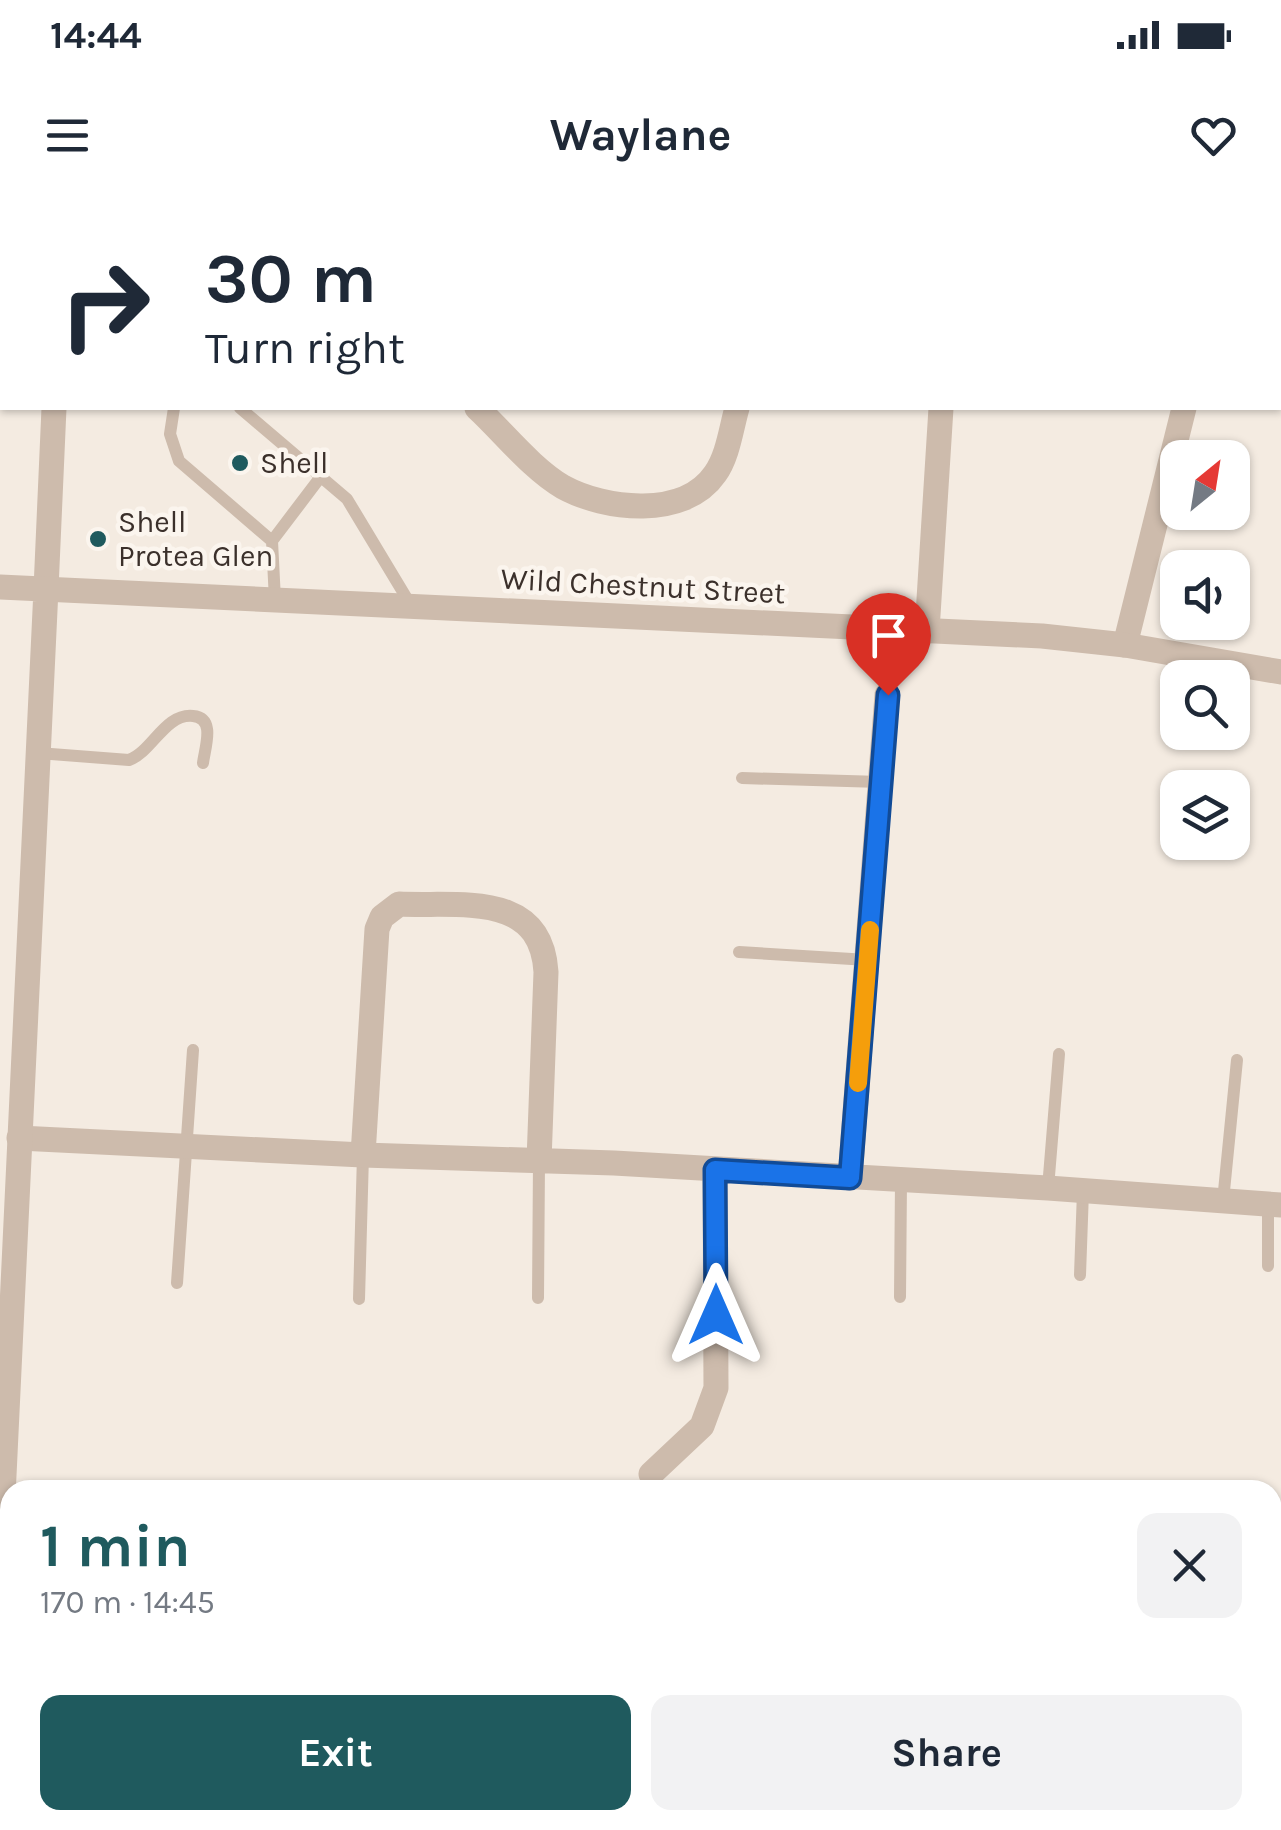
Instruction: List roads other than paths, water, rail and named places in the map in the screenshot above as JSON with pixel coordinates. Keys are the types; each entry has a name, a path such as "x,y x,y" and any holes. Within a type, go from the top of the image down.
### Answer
{"street":[{"path":"4,1480 54,410"},
{"path":"479,410 561,486 615,504 642,506 688,496 714,477 736,410"},
{"path":"927,631 940,410"},
{"path":"1124,645 1183,410"},
{"name":"Wild Chestnut Street","path":"0,587 1080,638 1281,672"},
{"path":"850,1178 888,695"},
{"path":"363,1155 377,929 382,918 399,904 503,909 528,923 538,935 545,953 546,972 539,1161"},
{"path":"19,1138 715,1170 1275,1205"},
{"path":"651,1474 702,1426 716,1388 715,1170"}],"lane":[{"path":"174,410 170,434 180,461 272,541"},
{"path":"242,410 347,500 412,607"},
{"path":"276,600 272,541 322,475"},
{"path":"38,753 128,760 142,753 179,718 196,716 208,727 203,763"},
{"path":"742,778 881,782"},
{"path":"739,952 868,960"},
{"path":"176,1283 193,1050"},
{"path":"1048,1188 1059,1054"},
{"path":"1223,1201 1236,1060"},
{"path":"359,1298 363,1155"},
{"path":"538,1298 539,1161"},
{"path":"900,1297 901,1181"},
{"path":"1080,1275 1083,1191"},
{"path":"1268,1266 1275,1205"}],"place":[{"name":"Shell","path":"240,463"},
{"name":"Shell Protea Glen","path":"98,539"}]}
